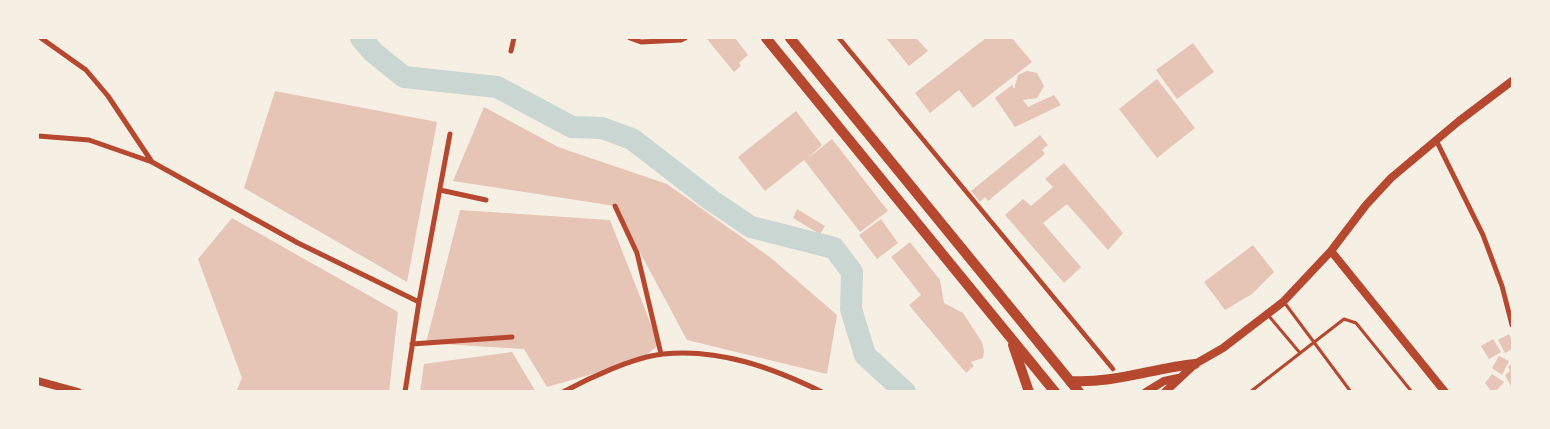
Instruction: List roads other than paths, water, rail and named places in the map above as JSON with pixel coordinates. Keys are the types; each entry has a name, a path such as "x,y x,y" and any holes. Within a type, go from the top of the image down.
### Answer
{"main road":[{"path":"766,38 1055,392"},
{"path":"790,38 1079,392"},
{"path":"1011,337 1029,392"},
{"path":"1070,381 1093,382 1139,372 1195,364"}],"street":[{"path":"41,38 86,70 108,96 152,162"},
{"path":"512,51 514,38"},
{"path":"630,38 641,42 681,40 686,38"},
{"path":"839,38 1114,370"},
{"path":"1165,392 1195,364 1223,348 1283,302 1331,251 1366,205 1391,178 1436,140 1512,81"},
{"path":"405,392 418,302 450,134"},
{"path":"38,136 89,140 152,162 298,243 418,302"},
{"path":"1436,140 1483,235 1502,286 1512,325"},
{"path":"440,190 486,200"},
{"path":"615,206 637,252 661,354"},
{"path":"1331,251 1445,392"},
{"path":"412,344 512,337"},
{"path":"563,392 621,366 661,354 693,352 757,364 822,392"},
{"path":"1146,392 1164,381 1178,378"},
{"path":"38,381 78,392"}],"lane":[{"path":"1283,302 1351,392"},
{"path":"1267,315 1300,353"},
{"path":"1250,392 1344,319 1356,323 1412,392"}],"waterway":[{"path":"361,38 373,52 404,77 497,87 572,127 602,128 632,139 711,200 751,227 834,248 852,272 851,309 865,355 905,392"}]}
